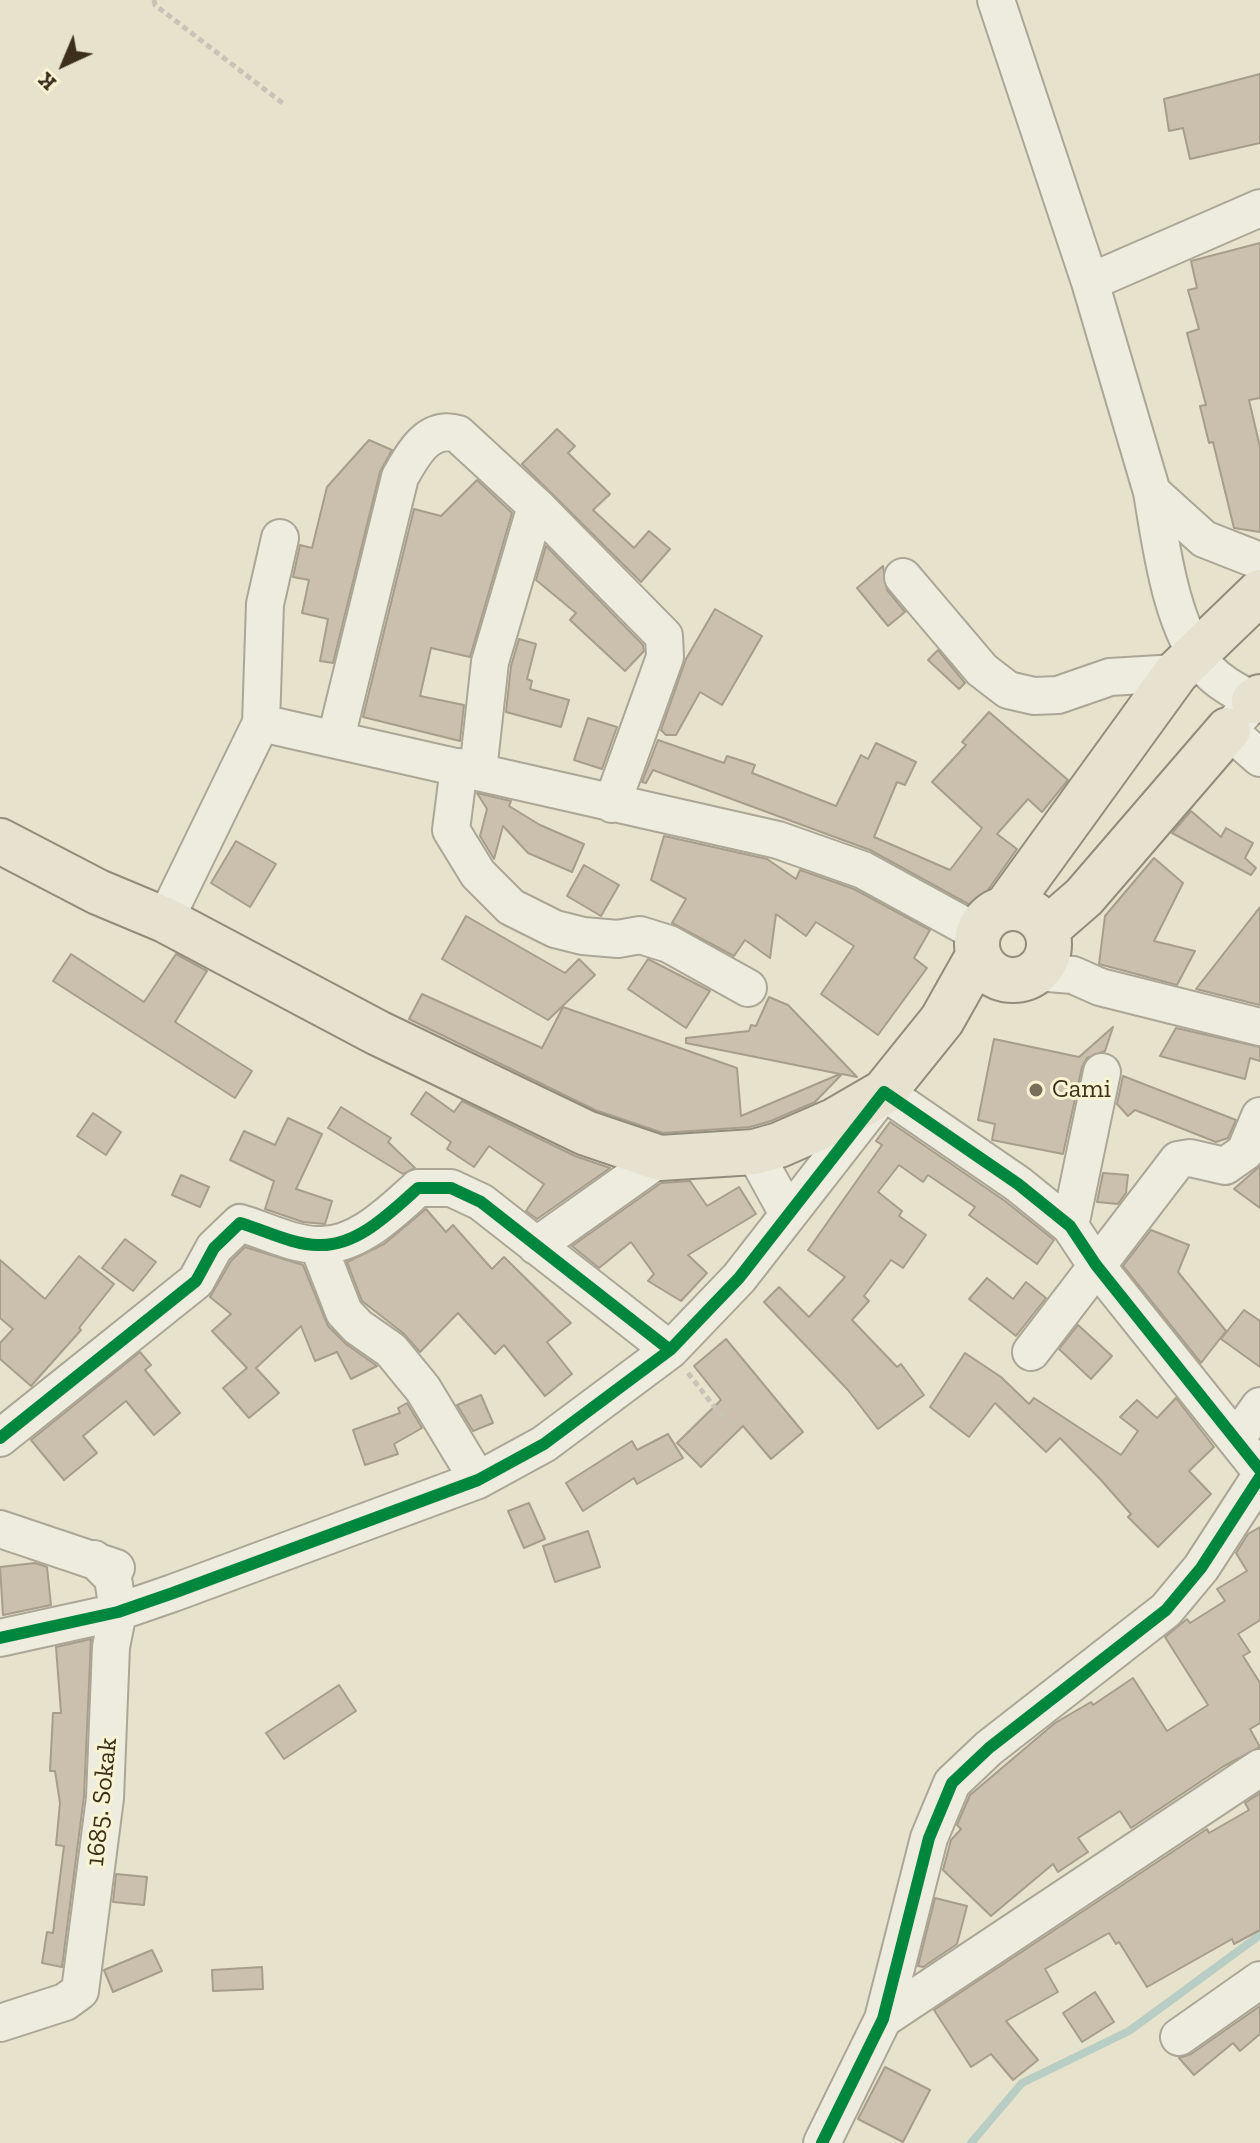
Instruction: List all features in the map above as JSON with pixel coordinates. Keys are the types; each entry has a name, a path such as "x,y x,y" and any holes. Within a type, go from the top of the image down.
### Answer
{"main road":[{"path":"1021,950 1186,662 1260,592"},
{"path":"0,841 98,892 165,920 378,1033 586,1133 660,1158 754,1152 834,1121 884,1092 942,1020 1084,897 1251,721"}],"street":[{"path":"996,0 1090,282 1152,492 1186,662"},
{"path":"1090,282 1260,208"},
{"path":"336,738 400,477 415,451 431,436 445,430 458,434 536,506 664,636 665,657 612,804"},
{"path":"1152,492 1204,539 1260,561"},
{"path":"536,506 490,662 468,769 451,830 478,874 511,907 555,929 583,936 618,939 640,935 669,944 748,988"},
{"path":"165,920 261,723 265,604 280,538"},
{"path":"903,577 982,670 1008,690 1034,696 1058,695 1110,677 1186,662 1227,686 1251,721"},
{"path":"261,723 778,840 863,870 1100,987 1260,1027"},
{"path":"1070,1226 1102,1072"},
{"path":"0,1638 118,1612 173,1593 478,1480 544,1444 670,1350 739,1278 884,1092 1018,1184 1070,1226 1096,1265 1260,1470"},
{"path":"1031,1352 1178,1160 1190,1158 1225,1166 1245,1152 1260,1116"},
{"path":"754,1152 788,1214"},
{"path":"536,1246 660,1158"},
{"path":"0,1438 196,1281 214,1248 240,1223 318,1245 348,1238 378,1224 418,1188 451,1188 481,1202 670,1350"},
{"path":"318,1245 344,1312 358,1327 391,1350 423,1389 478,1480"},
{"path":"1237,1438 1260,1406"},
{"path":"822,2143 883,2019 929,1838 952,1783 989,1748 1166,1610 1201,1568 1260,1477"},
{"path":"0,1529 94,1559 173,1593"},
{"path":"94,1559 113,1578 118,1612"},
{"name":"1685. Sokak","path":"0,2023 65,2002 80,1991 105,1798 111,1647 118,1612"},
{"path":"883,2019 1260,1768"},
{"path":"1179,2037 1260,1980"}],"path":[{"path":"154,0 155,5 285,105"},
{"path":"670,1350 723,1418"}],"building":[{"path":"1260,74 1260,143 1190,159 1183,128 1169,131 1164,99"},
{"path":"1260,243 1260,398 1249,400 1260,447 1260,532 1234,528 1213,442 1209,443 1200,406 1206,405 1187,333 1199,329 1188,290 1197,288 1191,261"},
{"path":"557,429 575,446 568,453 610,494 593,510 634,548 649,531 670,549 641,582 522,464"},
{"path":"369,440 392,450 380,472 333,663 320,661 328,619 302,613 309,580 293,577 300,545 312,548 327,487"},
{"path":"477,480 512,513 470,657 431,648 420,696 464,705 460,741 363,717 414,509 441,516"},
{"path":"546,546 643,645 644,651 625,671 570,620 576,613 536,580"},
{"path":"883,566 887,590 905,612 888,626 857,588"},
{"path":"715,609 762,636 722,705 700,692 676,735 666,735 661,730 686,659"},
{"path":"519,639 536,644 527,679 532,681 530,689 569,700 561,727 506,712 511,666"},
{"path":"938,650 965,683 959,689 928,660"},
{"path":"989,712 1068,780 1042,812 1028,799 997,834 1017,849 985,894 981,911 870,850 653,770 646,783 642,782 658,740 724,763 727,756 755,765 752,773 836,806 861,755 868,759 876,743 916,762 905,785 897,782 874,837 950,870 982,828 932,782 966,745 962,742"},
{"path":"588,718 617,727 602,769 574,760"},
{"path":"477,793 511,801 509,806 540,825 584,844 572,872 528,853 503,826 494,859 480,836 487,809"},
{"path":"1191,811 1221,837 1226,828 1253,843 1245,858 1256,868 1251,875 1172,833"},
{"path":"664,836 767,859 796,879 800,870 854,889 930,930 914,958 927,968 878,1035 821,994 854,946 816,922 806,936 776,914 770,958 745,940 734,956 672,923 686,899 651,880"},
{"path":"236,841 276,864 250,907 211,883"},
{"path":"1154,858 1183,883 1154,941 1195,951 1177,985 1099,964 1105,916"},
{"path":"584,865 619,885 601,916 567,896"},
{"path":"1260,907 1260,1005 1196,989"},
{"path":"466,916 565,973 579,959 595,975 548,1020 442,959"},
{"path":"71,954 144,1002 176,954 207,971 175,1022 252,1071 235,1098 53,981"},
{"path":"648,959 710,991 686,1028 628,989"},
{"path":"422,994 542,1048 563,1007 737,1068 741,1116 840,1074 686,1043 686,1038 749,1031 751,1025 756,1026 769,997 788,1005 857,1077 842,1074 815,1102 771,1121 750,1127 663,1133 595,1110 409,1019"},
{"name":"Cami","path":"1113,1027 1105,1051 1087,1058 1082,1067 1063,1154 992,1140 995,1124 978,1120 994,1039 1079,1057"},
{"path":"1176,1028 1260,1047 1260,1061 1250,1058 1245,1079 1160,1056"},
{"path":"1123,1076 1236,1120 1228,1138 1216,1142 1135,1110 1128,1116 1117,1104"},
{"path":"426,1092 454,1112 462,1101 575,1156 610,1168 537,1219 526,1211 544,1184 489,1146 474,1167 447,1149 451,1142 411,1114"},
{"path":"341,1107 391,1138 388,1142 415,1168 403,1174 328,1128"},
{"path":"93,1113 121,1132 106,1155 77,1136"},
{"path":"288,1118 322,1134 296,1189 332,1201 325,1224 303,1222 265,1209 274,1181 230,1160 244,1131 275,1145"},
{"path":"890,1122 1005,1201 1054,1240 1037,1264 969,1215 975,1207 928,1175 923,1182 899,1165 878,1192 902,1211 899,1216 926,1235 903,1268 891,1260 864,1296 869,1301 852,1320 897,1367 901,1364 924,1395 878,1429 848,1390 764,1302 779,1287 809,1317 845,1277 808,1250 882,1145 876,1141"},
{"path":"1260,1166 1260,1208 1234,1189"},
{"path":"1103,1173 1128,1175 1126,1193 1118,1204 1097,1202"},
{"path":"181,1175 209,1187 200,1207 172,1195"},
{"path":"690,1181 707,1206 739,1187 756,1214 688,1255 707,1273 681,1301 648,1281 654,1274 631,1242 599,1268 572,1246 661,1183"},
{"path":"426,1209 446,1232 453,1225 492,1269 504,1257 571,1323 547,1342 572,1374 545,1396 504,1345 495,1354 458,1313 420,1352 403,1333 362,1301 347,1262 384,1244"},
{"path":"1151,1230 1189,1245 1178,1272 1226,1331 1201,1363 1123,1266"},
{"path":"125,1239 156,1262 133,1291 102,1268"},
{"path":"245,1247 303,1265 328,1326 346,1344 377,1366 351,1379 337,1352 315,1361 301,1326 256,1368 279,1393 249,1418 223,1388 247,1368 212,1331 231,1314 210,1297 231,1261"},
{"path":"79,1256 114,1284 79,1328 81,1330 31,1386 0,1359 0,1343 13,1329 0,1318 0,1260 45,1299"},
{"path":"987,1278 1013,1299 1026,1282 1046,1298 1016,1336 969,1299"},
{"path":"1244,1310 1260,1321 1260,1367 1221,1339"},
{"path":"1078,1325 1112,1356 1091,1379 1059,1349"},
{"path":"726,1339 803,1432 771,1459 743,1426 701,1467 677,1443 721,1400 694,1366"},
{"path":"140,1352 151,1365 145,1370 180,1413 154,1435 126,1401 83,1436 97,1453 64,1480 31,1440"},
{"path":"965,1353 1001,1377 1029,1404 1034,1398 1121,1455 1138,1431 1120,1417 1137,1400 1157,1418 1176,1398 1214,1447 1189,1471 1211,1494 1158,1547 1060,1438 1046,1452 995,1403 969,1437 930,1407"},
{"path":"481,1395 493,1423 473,1431 457,1405"},
{"path":"407,1403 422,1428 394,1444 398,1454 365,1465 353,1430 400,1413 398,1408"},
{"path":"668,1434 683,1458 637,1484 634,1478 583,1511 566,1483 632,1441 637,1450"},
{"path":"529,1503 545,1539 524,1548 508,1511"},
{"path":"1260,1527 1260,1620 1238,1634 1250,1652 1243,1656 1260,1683 1260,1723 1250,1729 1260,1747 1224,1766 1131,1828 1120,1811 1078,1838 1088,1852 1058,1872 1053,1864 991,1916 943,1870 951,1840 961,1829 957,1825 970,1795 1055,1723 1091,1702 1093,1705 1133,1678 1167,1731 1208,1705 1165,1637 1187,1619 1190,1623 1225,1601 1217,1589 1247,1571 1236,1553 1248,1534"},
{"path":"588,1531 600,1567 555,1582 543,1546"},
{"path":"35,1563 47,1567 51,1605 3,1615 0,1567"},
{"path":"91,1639 84,1796 62,1967 42,1963 47,1932 53,1933 64,1846 56,1845 60,1803 55,1771 50,1771 53,1713 61,1713 56,1647"},
{"path":"339,1685 356,1711 284,1759 266,1733"},
{"path":"1260,1793 1260,1930 1234,1944 1232,1939 1147,1987 1119,1942 1116,1944 1109,1933 1045,1969 1058,1992 1006,2021 1038,2060 1013,2080 991,2054 971,2067 934,2010 1207,1829 1209,1833 1249,1810 1245,1803"},
{"path":"116,1874 147,1877 144,1905 113,1902"},
{"path":"935,1898 967,1906 957,1944 923,1967 918,1966"},
{"path":"152,1950 162,1971 113,1992 104,1970"},
{"path":"262,1967 263,1989 213,1991 212,1970"},
{"path":"1095,1992 1114,2022 1082,2042 1063,2013"},
{"path":"1260,2006 1260,2034 1240,2051 1233,2043 1194,2075 1179,2058 1191,2054"},
{"path":"885,2067 930,2090 903,2142 858,2119"}],"waterway":[{"path":"971,2143 1022,2083 1129,2031 1260,1935"}],"cycle path":[{"path":"0,1638 118,1612 173,1593 478,1480 544,1444 670,1350 739,1278 884,1092 1018,1184 1070,1226 1096,1265 1260,1470"},
{"path":"0,1438 196,1281 214,1248 240,1223 299,1243 332,1244 360,1234 418,1188 451,1188 481,1202 670,1350"},
{"path":"822,2143 883,2019 929,1838 952,1783 989,1748 1166,1610 1201,1568 1260,1477"}],"place":[{"name":"Cami","path":"1036,1090"}]}
